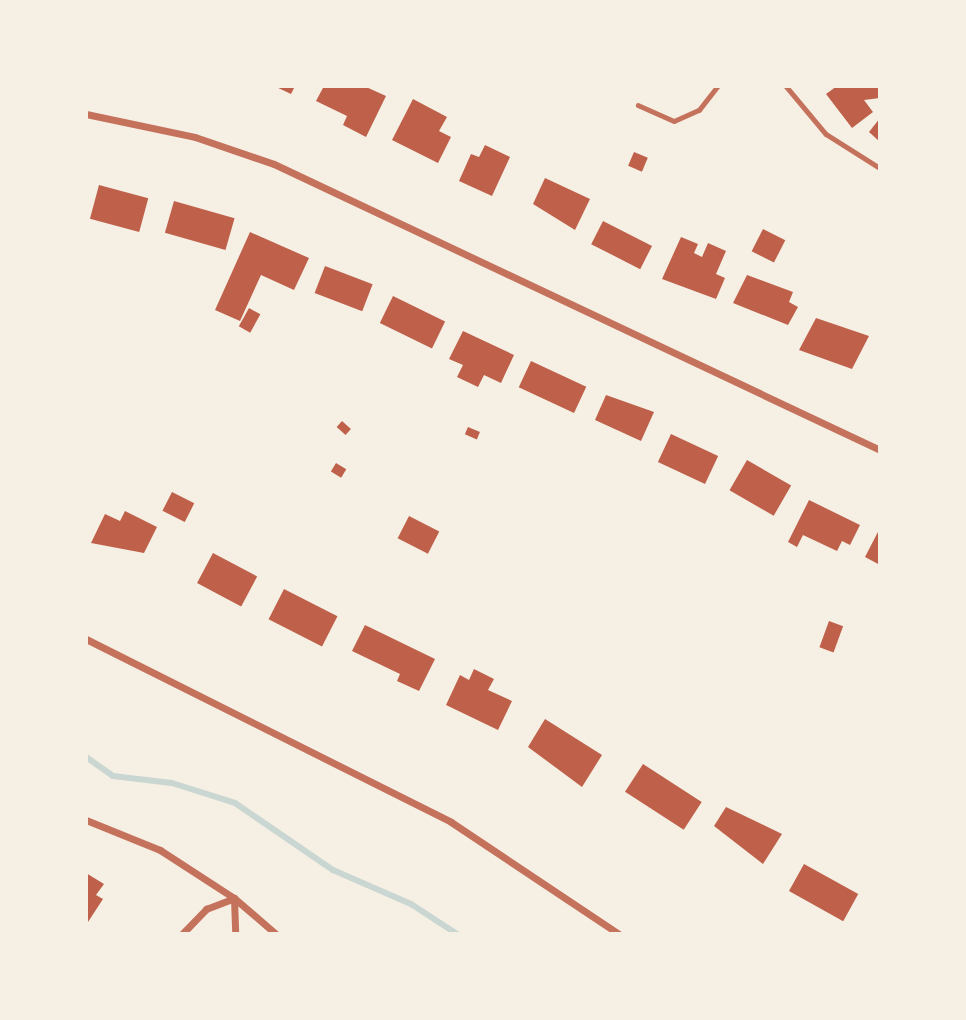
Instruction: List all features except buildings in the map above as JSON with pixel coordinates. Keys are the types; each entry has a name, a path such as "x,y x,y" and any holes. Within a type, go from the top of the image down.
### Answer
{"street":[{"path":"86,114 195,137 274,163 880,450"},
{"path":"86,639 451,822 619,934"},
{"path":"86,820 160,850 234,898 276,934"},
{"path":"183,934 206,909 234,898"},
{"path":"234,898 235,934"}],"lane":[{"path":"638,105 674,121 699,110 719,86"},
{"path":"786,86 825,134 880,168"}],"waterway":[{"path":"86,757 113,776 172,783 235,803 333,870 411,904 457,934"}]}
